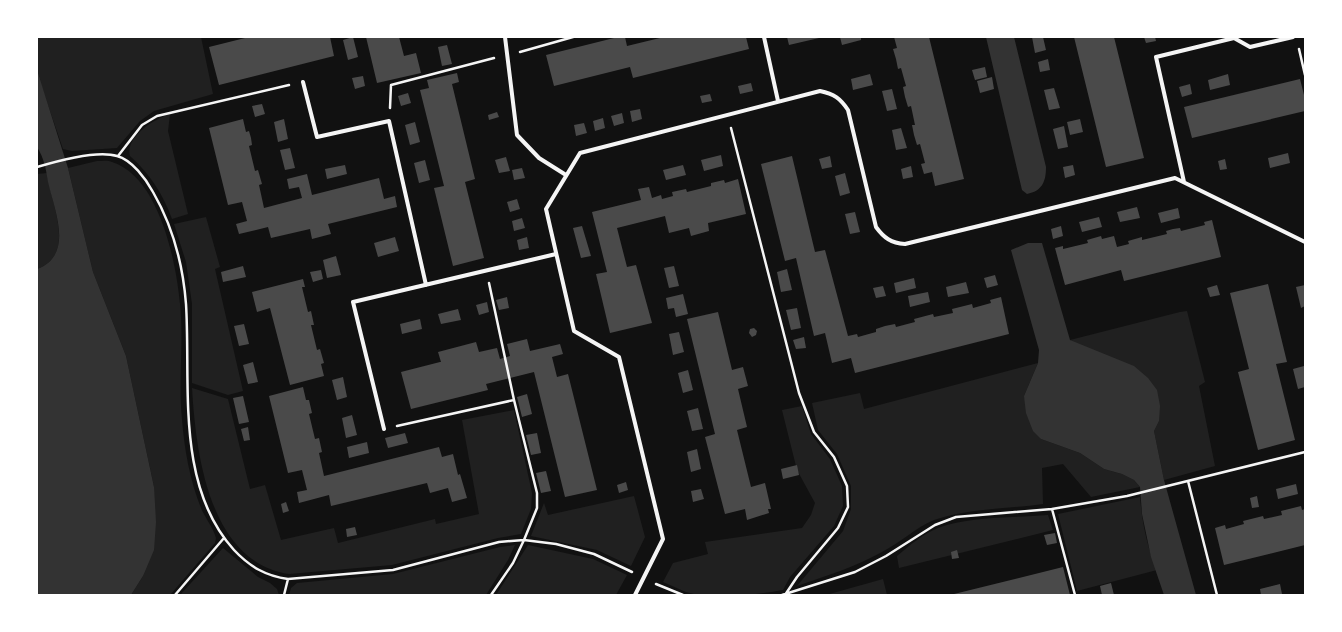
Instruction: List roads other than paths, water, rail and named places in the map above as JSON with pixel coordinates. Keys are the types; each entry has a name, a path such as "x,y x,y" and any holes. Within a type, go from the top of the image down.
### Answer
{"street":[{"path":"505,37 517,135 539,158 566,175"},
{"path":"764,37 778,101"},
{"path":"1184,182 1156,57 1234,38 1250,47 1293,37"},
{"path":"303,82 317,137 390,121 426,285"},
{"path":"635,595 663,539 619,357 574,330 546,209 580,153 820,91 832,93 841,99 848,110 876,227 882,236 894,243 905,244 1176,178 1305,242"},
{"path":"384,429 353,302 556,254"}]}
